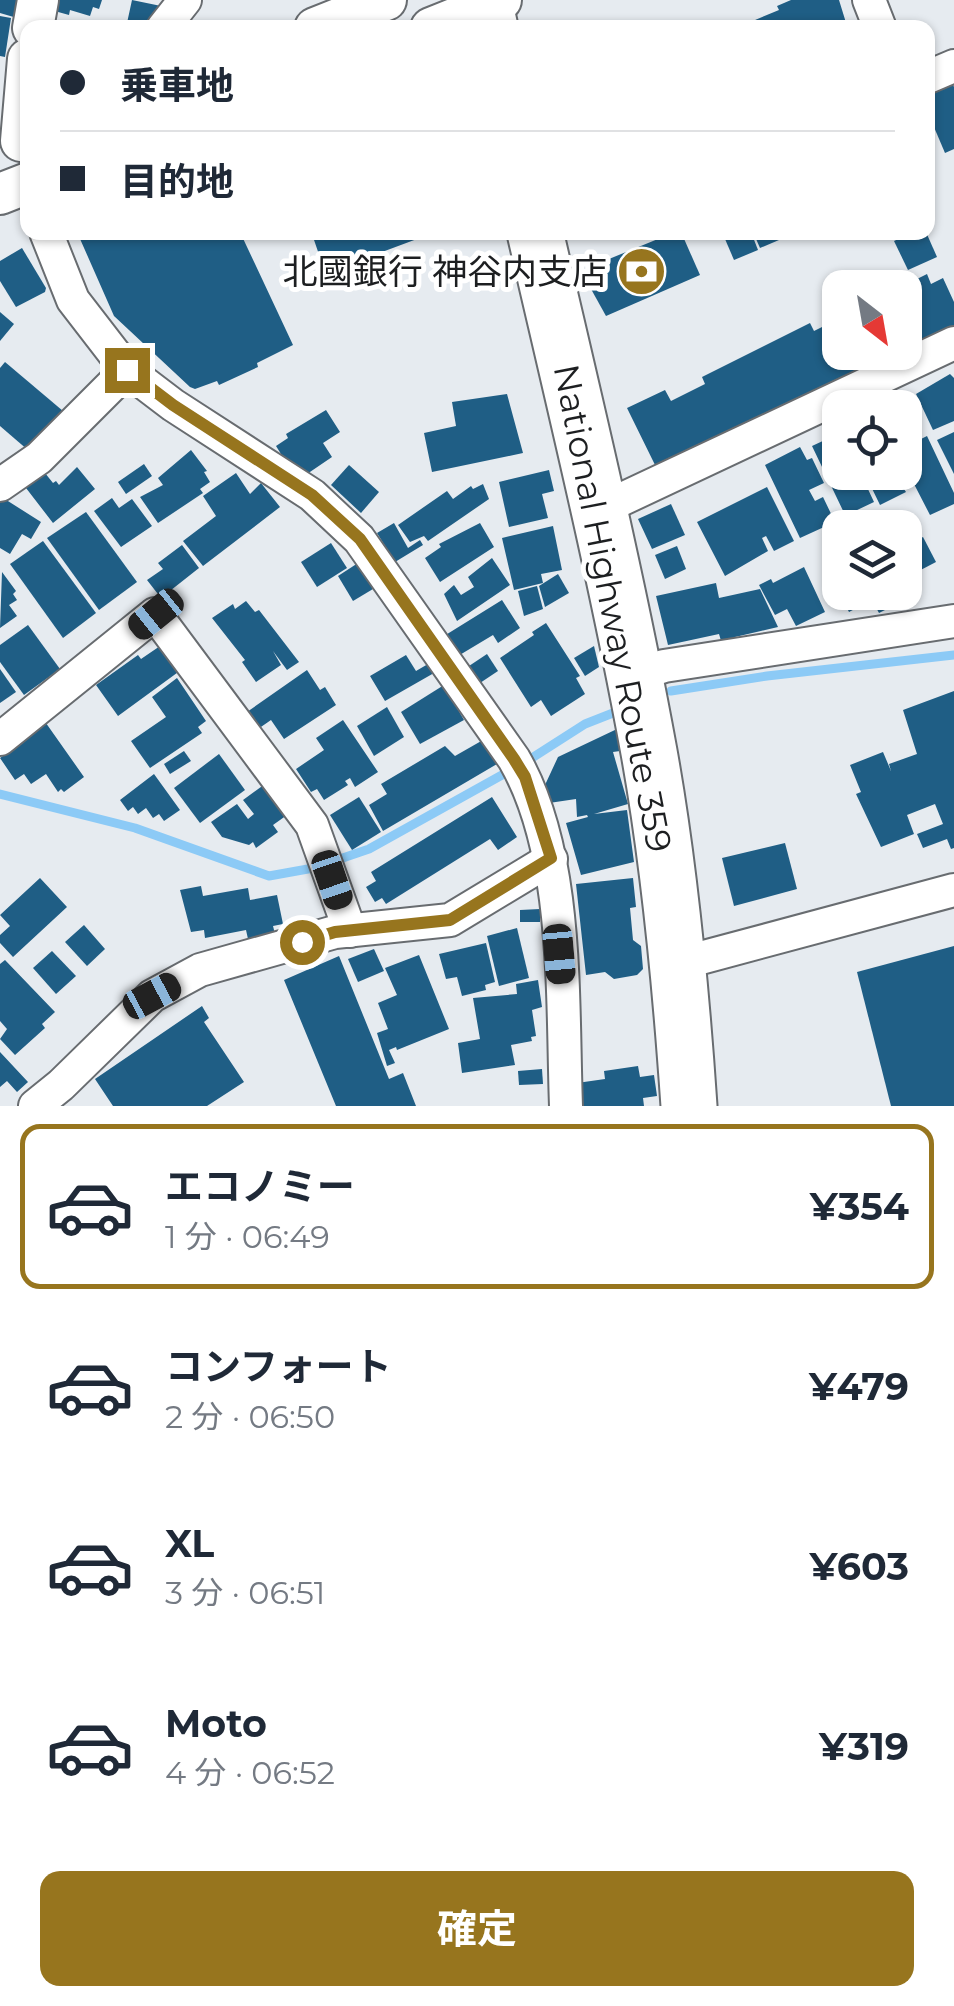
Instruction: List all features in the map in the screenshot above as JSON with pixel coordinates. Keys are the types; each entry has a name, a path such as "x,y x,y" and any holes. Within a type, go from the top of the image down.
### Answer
{"highway":[{"name":"National Highway Route 359","path":"536,240 600,510 649,754 678,964 689,1106"}],"street":[{"path":"169,20 185,0"},
{"path":"335,20 386,0"},
{"path":"455,20 490,8"},
{"path":"49,240 74,300 127,370 173,405 312,495 360,539 520,768 551,858 562,986 566,1106"},
{"path":"600,510 954,343"},
{"path":"0,485 39,458 127,370"},
{"path":"0,740 156,614 312,825 350,931"},
{"path":"634,676 664,666 954,620"},
{"path":"35,1106 152,996 200,970 335,932 450,920 551,858"},
{"path":"678,964 954,890"}],"building":[{"path":"0,0 22,0 17,18 0,13"},
{"path":"54,0 102,0 90,16 51,10"},
{"path":"132,0 161,6 156,20 128,20"},
{"path":"791,0 839,0 845,20 755,20 779,10 777,6"},
{"path":"0,16 11,18 5,57 0,56"},
{"path":"951,79 954,87 954,149 945,153 935,129 935,86"},
{"path":"81,240 244,240 293,345 219,385 217,381 195,389 114,316"},
{"path":"314,240 414,240 358,261 360,270 336,280 333,273 326,275"},
{"name":"北國銀行 神谷内支店","path":"655,240 685,240 700,275 606,316 586,280 587,268"},
{"path":"725,240 754,240 758,250 734,260"},
{"path":"756,240 779,240 760,248"},
{"path":"930,240 937,257 908,270 894,241"},
{"path":"22,248 46,288 16,307 0,281 0,261"},
{"path":"927,274 931,284 943,278 954,302 954,336 922,350 922,276"},
{"path":"0,312 14,324 0,341"},
{"path":"810,323 814,331 822,327 822,370 878,370 833,390 822,390 822,395 657,469 627,408 665,390 671,401 705,384 702,377"},
{"path":"5,362 63,411 29,451 0,426 0,368"},
{"path":"950,374 954,378 954,421 933,430 922,407 922,390"},
{"path":"507,394 523,453 432,472 424,433 456,426 452,402"},
{"path":"326,410 340,432 323,443 332,457 307,474 286,462 276,446 288,438 286,434"},
{"path":"954,432 954,474 937,440"},
{"path":"927,436 954,493 954,504 930,515 917,490 922,490 922,438"},
{"path":"822,441 822,467 812,446"},
{"path":"800,447 807,460 812,458 822,484 809,490 815,501 823,497 829,510 822,510 822,528 800,538 765,465"},
{"path":"191,450 207,471 204,472 210,482 200,489 203,493 158,523 140,497 163,485 158,478"},
{"path":"144,464 152,476 126,494 118,482"},
{"path":"349,465 379,492 361,513 331,485"},
{"path":"77,467 95,489 53,523 26,488 45,473 59,485"},
{"path":"549,470 554,491 542,494 548,518 509,527 499,482"},
{"path":"236,473 250,494 261,483 280,507 203,566 183,541 216,516 203,496"},
{"path":"483,484 489,499 428,541 424,536 410,542 398,525 447,491 453,499 471,486 473,489"},
{"path":"767,487 794,541 774,551 766,536 762,538 768,551 725,576 697,522"},
{"path":"833,490 868,490 874,502 857,510 843,510"},
{"path":"873,490 906,492 880,505"},
{"path":"0,496 41,522 31,539 22,534 10,554 0,548"},
{"path":"112,498 119,508 132,499 152,526 121,547 94,511"},
{"path":"671,504 685,535 652,549 638,519"},
{"path":"86,512 137,582 99,610 47,538"},
{"path":"394,523 408,548 420,540 423,545 395,562 377,533"},
{"path":"480,523 494,547 440,582 425,558 441,547 439,544"},
{"path":"553,526 562,570 541,574 543,583 514,590 502,538"},
{"path":"922,538 936,562 922,569"},
{"path":"43,541 96,613 63,638 10,564"},
{"path":"331,543 347,568 317,587 301,562"},
{"path":"182,545 199,568 161,598 147,580 163,569 158,563"},
{"path":"677,546 686,569 665,579 655,555"},
{"path":"492,558 510,585 457,621 444,594 454,585 461,595 474,587 468,577"},
{"path":"358,563 373,589 353,601 338,576"},
{"path":"804,567 825,612 796,626 787,609 775,615 759,585 771,579 773,583"},
{"path":"2,572 16,591 13,594 17,600 9,605 17,616 0,628"},
{"path":"558,574 569,593 545,607 539,586"},
{"path":"716,583 719,598 760,589 778,627 722,644 719,634 668,645 656,596"},
{"path":"537,586 543,609 524,616 518,591"},
{"path":"502,600 520,628 498,643 493,635 458,656 444,636"},
{"path":"246,601 255,612 259,610 299,662 287,670 273,651 281,665 256,682 242,662 245,660 212,618 233,604 235,609"},
{"path":"546,623 580,676 576,678 585,694 551,716 541,700 531,707 500,658"},
{"path":"28,625 60,669 24,695 0,662 0,645"},
{"path":"163,644 181,670 118,716 96,685 138,655 141,659"},
{"path":"594,646 599,667 585,676 574,658"},
{"path":"487,654 498,671 480,683 469,666"},
{"path":"406,655 416,671 428,664 434,673 385,701 370,676"},
{"path":"0,669 16,692 0,703"},
{"path":"307,670 320,690 325,687 336,705 284,739 271,720 258,729 247,712"},
{"path":"177,678 206,721 198,727 202,733 150,768 131,741 166,717 152,697"},
{"path":"444,685 464,720 420,744 401,712"},
{"path":"954,691 954,848 947,839 923,848 917,834 943,824 935,804 907,815 914,834 881,847 856,794 861,792 850,765 883,752 891,771 889,764 917,754 903,710"},
{"path":"387,707 404,737 374,756 357,726"},
{"path":"41,716 84,777 64,792 58,792 46,774 31,784 24,774 15,780 0,758 21,743 14,735"},
{"path":"343,720 378,772 355,787 350,778 345,781 348,785 324,800 317,789 311,792 296,769 324,750 316,738"},
{"path":"617,729 620,751 613,752 628,804 594,814 627,810 634,862 581,875 566,823 588,817 577,817 576,799 549,803 545,785 558,757"},
{"path":"483,740 497,764 383,831 369,805 387,794 381,784 445,746 455,756"},
{"path":"184,751 191,761 170,774 164,764"},
{"path":"219,754 245,790 200,823 174,788"},
{"path":"154,774 180,810 164,821 159,814 153,818 146,808 138,814 133,807 128,811 120,800"},
{"path":"265,784 287,815 273,825 278,832 256,848 253,842 249,845 222,837 211,822 237,804 248,819 254,814 243,800"},
{"path":"359,797 381,832 352,850 330,815"},
{"path":"492,797 517,837 498,850 490,839 386,904 382,898 375,902 366,887 376,881 371,872"},
{"path":"785,843 797,889 734,906 722,858"},
{"path":"40,878 67,907 13,957 0,943 0,935 10,926 0,915"},
{"path":"633,878 633,940 641,946 643,969 637,975 614,979 605,972 586,975 576,884"},
{"path":"201,886 203,896 248,888 250,900 277,895 283,924 273,926 275,934 248,939 246,930 205,938 204,930 191,932 180,890"},
{"path":"540,909 540,922 520,922 520,910"},
{"path":"84,925 105,949 87,966 65,942"},
{"path":"517,928 529,978 499,986 487,936"},
{"path":"486,943 495,982 485,985 486,990 462,996 457,977 446,979 439,954"},
{"path":"954,946 954,1106 891,1106 857,972"},
{"path":"374,949 384,971 358,982 348,959"},
{"path":"52,951 76,976 56,994 33,968"},
{"path":"419,955 449,1029 389,1050 395,1063 387,1066 377,1033 388,1029 378,1003 397,995 385,968"},
{"path":"339,956 389,1079 403,1073 416,1106 336,1106 284,980"},
{"path":"5,960 55,1012 42,1024 45,1028 15,1055 0,1039 7,1029 0,1021 0,964"},
{"path":"538,980 542,1007 532,1010 536,1036 531,1037 532,1041 511,1045 515,1065 462,1073 458,1043 480,1039 473,998 517,994 516,984"},
{"path":"202,1006 209,1018 204,1022 244,1082 207,1106 113,1106 95,1079"},
{"path":"0,1052 28,1082 17,1092 7,1081 0,1087"},
{"path":"638,1066 640,1077 654,1075 657,1096 643,1098 644,1106 580,1106 577,1083 605,1079 604,1071"},
{"path":"542,1069 543,1084 519,1085 518,1071"}],"waterway":[{"path":"671,691 954,655"},
{"path":"524,763 585,724 613,713"},
{"path":"334,861 369,849 511,770"},
{"path":"0,794 135,828 269,876 319,867"}],"place":[{"name":"北國銀行 神谷内支店","path":"642,271"}],"route":[{"path":"127,370 173,405 312,495 360,539 525,777 551,858 450,920 335,932 302,942"}]}
